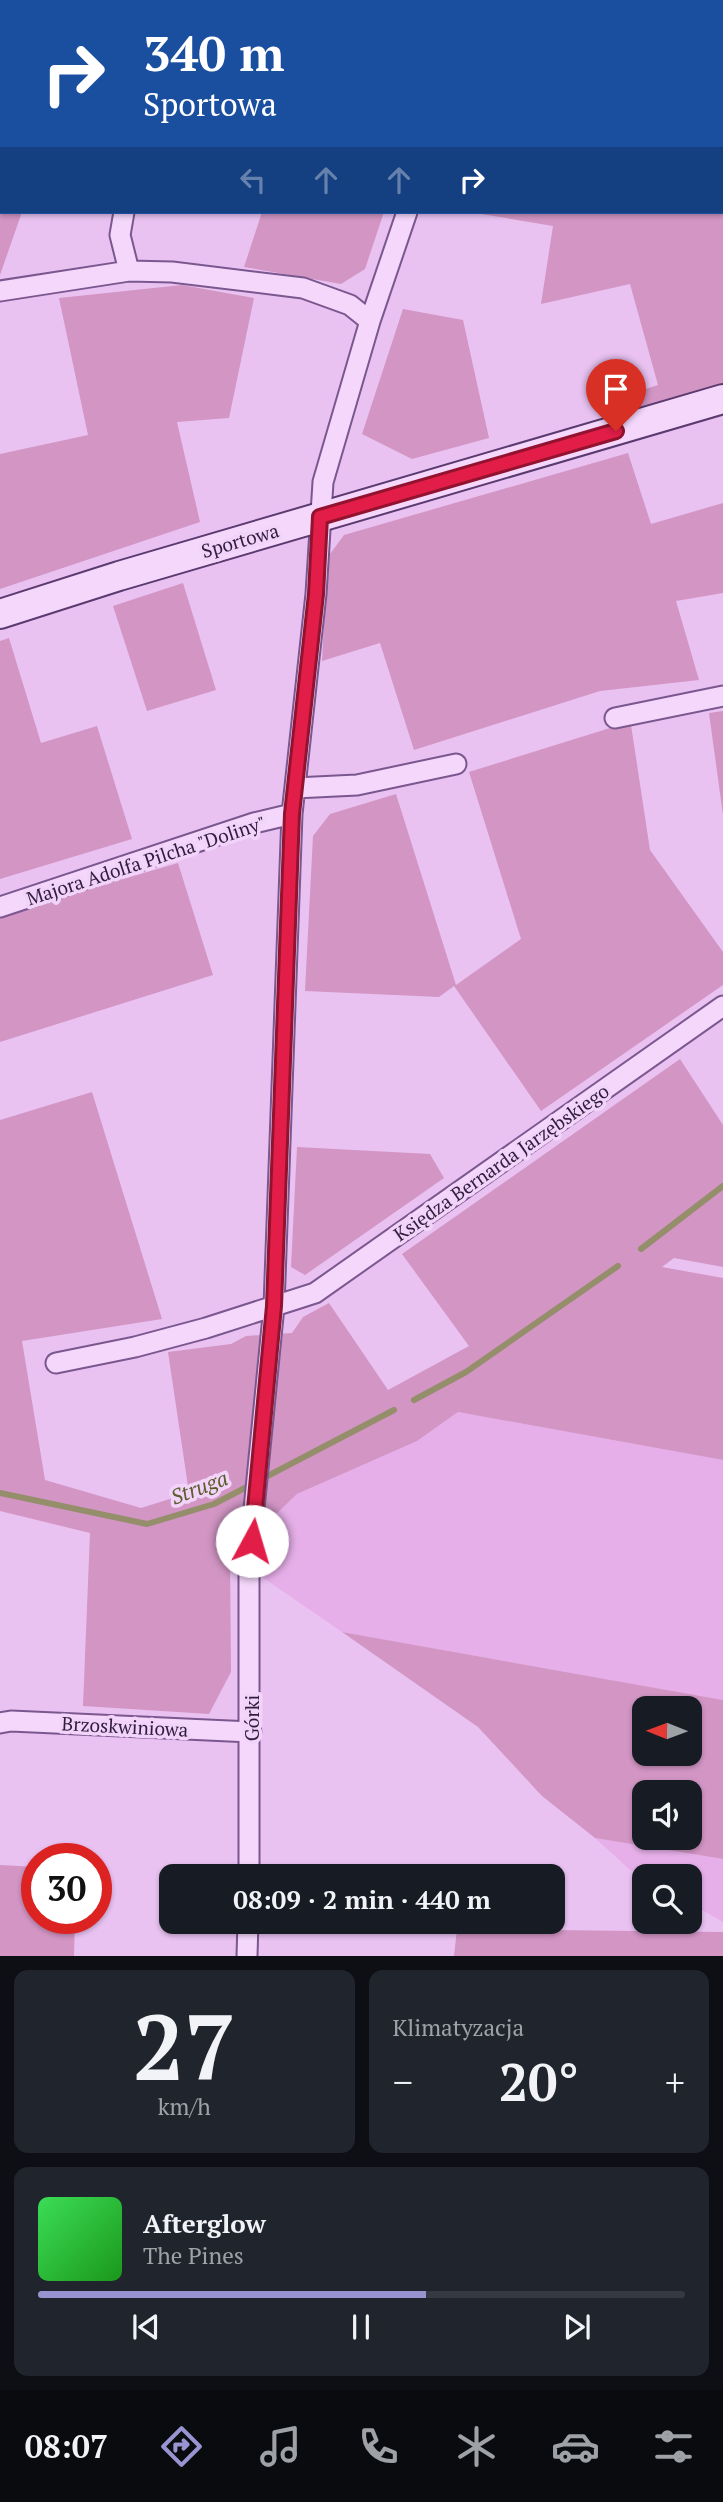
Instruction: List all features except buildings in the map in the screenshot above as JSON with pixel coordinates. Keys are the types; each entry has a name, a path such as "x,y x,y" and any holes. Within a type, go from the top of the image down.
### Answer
{"street":[{"path":"124,214 120,235 129,271"},
{"name":"Górki","path":"249,1864 250,1560 274,1306 292,814 316,594 323,482 370,321 406,214"},
{"path":"0,291 129,271 172,272 303,288 350,305 370,321"},
{"name":"Sportowa","path":"0,614 723,399"},
{"path":"615,718 723,696"},
{"path":"295,788 357,785 456,764"},
{"name":"Majora Adolfa Pilcha \"Doliny\"","path":"0,907 254,823 292,814"},
{"name":"Księdza Bernarda Jarzębskiego","path":"56,1363 135,1347 315,1293 723,1006"},
{"name":"Brzoskwiniowa","path":"0,1723 11,1721 251,1732"},
{"path":"247,1956 248,1934"}],"shaded area":[{"path":"0,214 21,214 0,275"},
{"path":"261,214 383,214 365,269 341,284 244,267"},
{"path":"482,214 723,214 723,389 611,423 605,402 658,385 630,284 541,304 553,226"},
{"path":"182,285 254,298 229,418 177,422 200,522 0,589 0,454 88,435 59,298"},
{"path":"403,309 463,320 489,438 412,459 362,434"},
{"path":"628,453 651,524 723,503 723,593 676,601 699,680 600,691 414,750 380,643 322,661 327,558 344,535"},
{"path":"183,583 216,690 147,711 113,606"},
{"path":"9,638 41,743 97,726 132,839 0,879 0,641"},
{"path":"723,711 723,815 709,713"},
{"path":"631,725 650,850 723,952 723,985 541,1111 454,986 439,997 305,991 313,836 330,814 396,794 456,985 521,939 469,772 610,728"},
{"path":"178,863 213,975 0,1042 0,915"},
{"path":"680,1059 723,1125 723,1267 674,1258 662,1267 723,1278 723,1460 458,1412 417,1441 297,1494 267,1523 265,1563 230,1555 231,1672 209,1714 83,1706 90,1533 0,1511 0,1120 92,1092 162,1319 22,1341 45,1480 141,1508 189,1493 168,1352 231,1344 246,1336 292,1333 303,1317 329,1303 388,1390 469,1346 402,1254"},
{"path":"297,1147 430,1154 444,1178 305,1275 291,1267"},
{"path":"458,1412 723,1460 723,1700 342,1632 262,1577 267,1523 297,1494 417,1441"},
{"path":"342,1632 701,1696 632,1696 632,1766 702,1766 702,1696 723,1700 723,1859 668,1850 702,1850 702,1780 632,1780 632,1844 595,1838 542,1796 478,1727"},
{"path":"595,1838 632,1844 632,1850 668,1850 723,1859 723,1922 702,1910 702,1864 632,1864 632,1871"},
{"path":"0,1865 21,1866 21,1934 75,1934 74,1956 0,1956"},
{"path":"565,1930 632,1931 632,1934 723,1932 723,1956 454,1956 456,1934 565,1934"}],"waterway":[{"name":"Struga","path":"641,1249 723,1186"},
{"name":"Struga","path":"414,1400 466,1372 618,1266"},
{"name":"Struga","path":"0,1493 147,1524 214,1504 394,1410"}],"route":[{"path":"252,1541 274,1306 292,814 316,594 320,517 616,431"}]}
